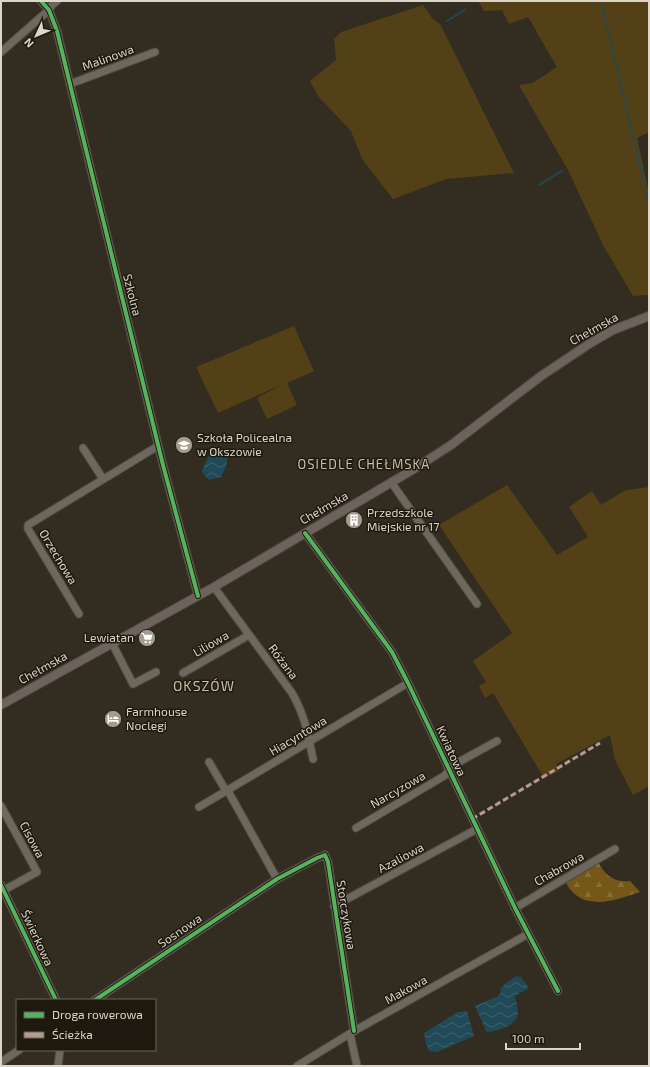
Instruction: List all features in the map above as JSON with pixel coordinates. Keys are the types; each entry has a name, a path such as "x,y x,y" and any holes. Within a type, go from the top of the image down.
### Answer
{"main road":[{"name":"Chełmska","path":"1,705 214,587 439,454 541,376 589,344 613,330 649,316"}],"street":[{"name":"Szkolna","path":"41,1 49,10 57,32 158,446 198,596"},
{"path":"1,52 49,10 57,1"},
{"name":"Malinowa","path":"70,84 155,52"},
{"name":"Orzechowa","path":"79,614 48,560 28,529 28,525 158,446"},
{"path":"83,448 103,479"},
{"path":"391,482 477,604"},
{"name":"Kwiatowa","path":"305,533 392,652 515,908 558,991"},
{"name":"Różana","path":"214,587 299,704 304,714 313,759"},
{"name":"Liliowa","path":"183,673 249,635"},
{"path":"112,643 133,684 156,672"},
{"name":"Hiacyntowa","path":"199,807 408,683"},
{"name":"Narcyzowa","path":"356,828 444,776 449,770 497,741"},
{"path":"209,762 277,879"},
{"name":"Cisowa","path":"1,806 37,872 2,887"},
{"name":"Azaliowa","path":"334,906 477,829"},
{"name":"Chabrowa","path":"515,908 615,849"},
{"name":"Storczykowa","path":"277,879 325,855 328,862 357,1066"},
{"name":"Sosnowa","path":"97,999 277,879"},
{"name":"Świerkowa","path":"2,887 56,999"},
{"name":"Makowa","path":"297,1066 352,1033 528,934"},
{"path":"1,1062 18,1051"},
{"path":"58,1066 60,1051"}],"shaded area":[{"path":"478,1 649,1 649,132 637,138 649,193 649,295 633,296 604,247 568,170 519,85 533,83 557,67 528,17 509,24 502,10 484,11"},
{"path":"423,5 432,18 440,24 514,173 446,179 393,199 362,159 351,131 318,96 310,81 336,60 334,39 341,32"},
{"path":"294,326 314,371 287,383 297,405 267,419 257,398 281,385 218,413 196,367"},
{"path":"507,485 557,555 588,537 569,507 592,491 601,505 626,490 649,487 649,786 633,795 615,760 610,735 556,764 559,771 544,778 493,693 485,698 479,686 486,682 473,661 512,633 439,525"}],"green space":[{"path":"598,862 604,871 611,877 619,881 630,881 640,892 619,899 598,902 589,901 572,891 565,881"}],"water":[{"path":"218,448 227,457 227,464 221,477 209,480 202,472 204,465 212,452"},
{"path":"516,976 521,977 529,988 515,996 518,1012 515,1021 506,1027 487,1033 475,1006 497,997 501,992 500,988"},
{"path":"467,1011 474,1036 437,1052 429,1051 424,1033 458,1012"}],"waterway":[{"path":"601,1 649,204"},
{"path":"447,21 466,9"},
{"path":"539,185 562,171"}],"marked path":[{"path":"472,819 600,743"}],"cycle path":[{"path":"41,1 49,10 57,31 163,465 198,596"},
{"path":"305,533 392,652 515,908 558,991"},
{"path":"97,999 277,879 325,855 328,862 354,1031"},
{"path":"1,885 56,999"}],"place":[{"name":"Szkoła Policealna w Okszowie","path":"184,445"},
{"name":"Przedszkole Miejskie nr 17","path":"354,520"},
{"name":"Lewiatan","path":"147,638"},
{"name":"Farmhouse Noclegi","path":"113,719"}],"district":[{"name":"OSIEDLE CHEŁMSKA","path":"364,464"},
{"name":"OKSZÓW","path":"204,686"}]}
